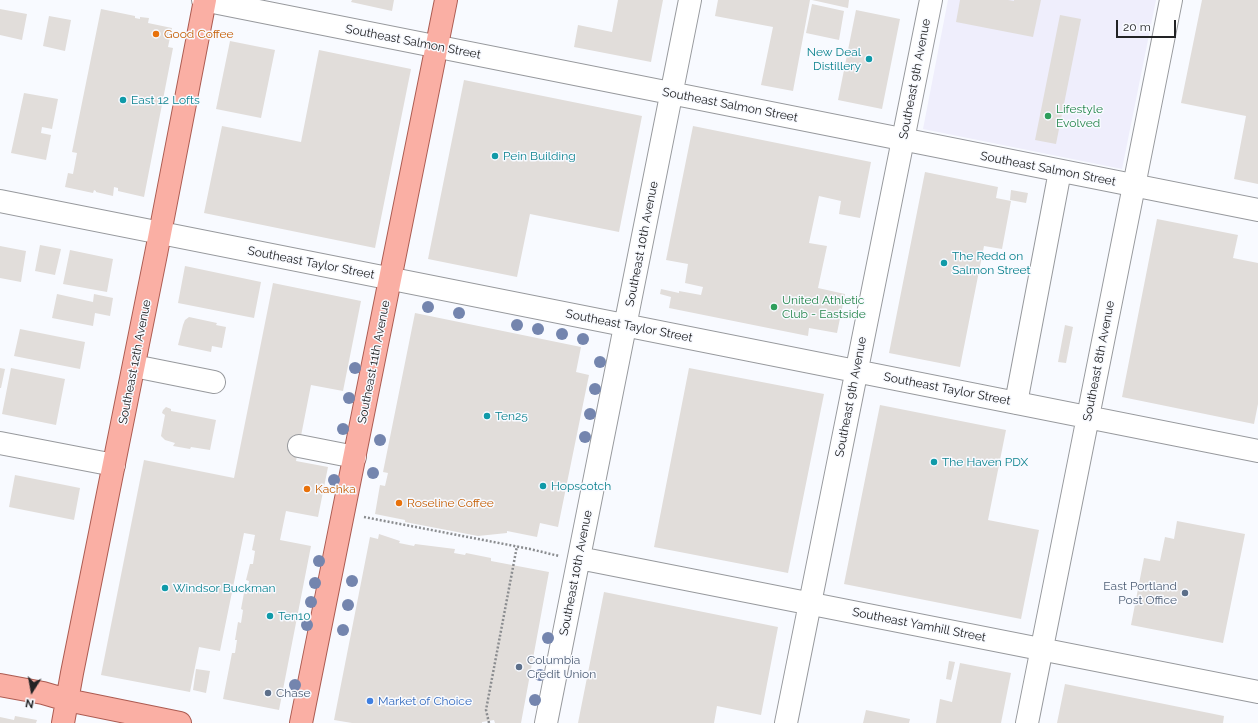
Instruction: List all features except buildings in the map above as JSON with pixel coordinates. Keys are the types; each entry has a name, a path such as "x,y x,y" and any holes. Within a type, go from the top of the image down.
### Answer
{"main road":[{"name":"Southeast 12th Avenue","path":"63,723 160,233 204,0"},
{"name":"Southeast 11th Avenue","path":"301,723 446,0"},
{"path":"0,685 180,723"}],"street":[{"name":"Southeast Salmon Street","path":"204,0 1258,210"},
{"name":"Southeast 10th Avenue","path":"546,723 690,0"},
{"name":"Southeast 9th Avenue","path":"786,723 931,0"},
{"name":"Southeast 8th Avenue","path":"1027,723 1171,0"},
{"path":"1016,403 1060,171"},
{"name":"Southeast Taylor Street","path":"0,201 1258,451"},
{"path":"134,366 214,382"},
{"path":"0,442 114,465"},
{"path":"299,446 355,457"},
{"name":"Southeast Yamhill Street","path":"579,558 1258,692"}],"path":[{"path":"362,517 518,546 553,555"},
{"path":"489,723 486,710 518,546"}],"shaded area":[{"path":"948,0 1156,0 1122,169 923,129"}],"place":[{"name":"Good Coffee","path":"156,34"},
{"name":"New Deal Distillery","path":"869,59"},
{"name":"East 12 Lofts","path":"123,100"},
{"name":"Lifestyle Evolved","path":"1048,116"},
{"name":"Pein Building","path":"495,156"},
{"name":"The Redd on Salmon Street","path":"944,263"},
{"name":"United Athletic Club - Eastside","path":"774,307"},
{"name":"Ten25","path":"487,416"},
{"name":"The Haven PDX","path":"934,462"},
{"name":"Hopscotch","path":"543,486"},
{"name":"Kachka","path":"307,489"},
{"name":"Roseline Coffee","path":"399,503"},
{"name":"Windsor Buckman","path":"165,588"},
{"name":"East Portland Post Office","path":"1185,593"},
{"name":"Ten10","path":"270,616"},
{"name":"Columbia Credit Union","path":"519,667"},
{"name":"Chase","path":"268,693"},
{"name":"Market of Choice","path":"370,701"}]}
